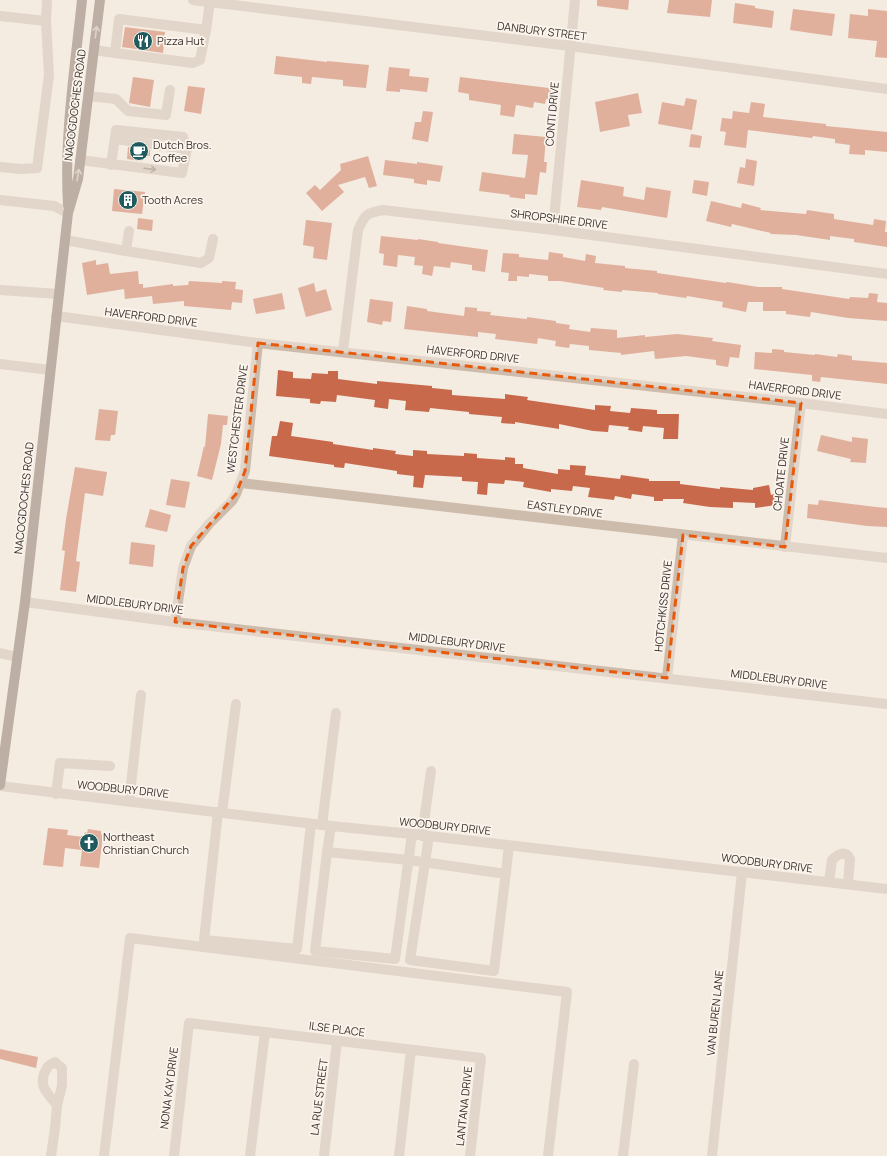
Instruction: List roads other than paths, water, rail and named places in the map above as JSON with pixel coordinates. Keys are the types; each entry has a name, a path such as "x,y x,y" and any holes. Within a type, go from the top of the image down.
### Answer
{"main road":[{"name":"NACOGDOCHES ROAD","path":"0,786 3,734 25,602 68,213 66,175 82,0"},
{"name":"NACOGDOCHES ROAD","path":"68,213 78,179 100,0"}],"street":[{"path":"0,167 21,169 37,168 49,75 46,21 47,0"},
{"name":"DANBURY STREET","path":"193,0 570,46 887,89"},
{"name":"CONTI DRIVE","path":"554,230 575,0"},
{"path":"94,50 193,63 200,60 206,30 207,1"},
{"path":"0,16 46,21"},
{"path":"115,53 119,20 206,30"},
{"path":"88,96 116,99 128,111 166,115 170,90"},
{"path":"80,160 111,165 182,173 187,150 183,137 116,130 111,165"},
{"path":"0,200 54,206 68,213"},
{"name":"SHROPSHIRE DRIVE","path":"343,351 358,230 363,220 370,213 383,210 554,230 887,274"},
{"path":"126,251 129,231"},
{"path":"65,240 201,263 209,258 213,239"},
{"path":"0,290 59,294"},
{"name":"HAVERFORD DRIVE","path":"56,316 258,343 343,351 887,414"},
{"name":"WESTCHESTER DRIVE","path":"175,622 182,568 191,546 209,524 232,501 245,471 258,343"},
{"path":"0,364 50,370"},
{"name":"CHOATE DRIVE","path":"785,547 801,403"},
{"name":"EASTLEY DRIVE","path":"241,483 887,558"},
{"name":"HOTCHKISS DRIVE","path":"667,678 683,535"},
{"name":"MIDDLEBURY DRIVE","path":"25,602 175,622 887,704"},
{"path":"0,653 17,657"},
{"path":"128,802 141,695"},
{"path":"236,704 220,812 204,940 297,949 311,824"},
{"path":"336,713 327,826 327,852 315,951 395,959 408,860 421,836"},
{"path":"56,794 60,763 110,766"},
{"path":"431,772 421,836 424,862 410,960 494,971 509,846"},
{"name":"WOODBURY DRIVE","path":"0,786 327,826 887,889"},
{"path":"327,852 408,860 506,874"},
{"path":"829,882 832,860 838,854 843,853 850,859 848,884"},
{"name":"VAN BUREN LANE","path":"712,1156 742,872"},
{"path":"104,1156 130,938 567,992 548,1156"},
{"name":"ILSE PLACE","path":"189,1023 481,1058"},
{"name":"NONA KAY DRIVE","path":"174,1156 189,1023"},
{"path":"250,1156 265,1032"},
{"name":"LA RUE STREET","path":"324,1156 338,1041"},
{"path":"399,1156 411,1050"},
{"name":"LANTANA DRIVE","path":"470,1156 481,1058"},
{"path":"623,1156 634,1064"},
{"path":"51,1156 56,1128 57,1105"}],"place":[{"name":"Pizza Hut","path":"143,41"},
{"name":"Dutch Bros. Coffee","path":"139,151"},
{"name":"Tooth Acres","path":"128,200"},
{"name":"Northeast Christian Church","path":"89,843"}]}
